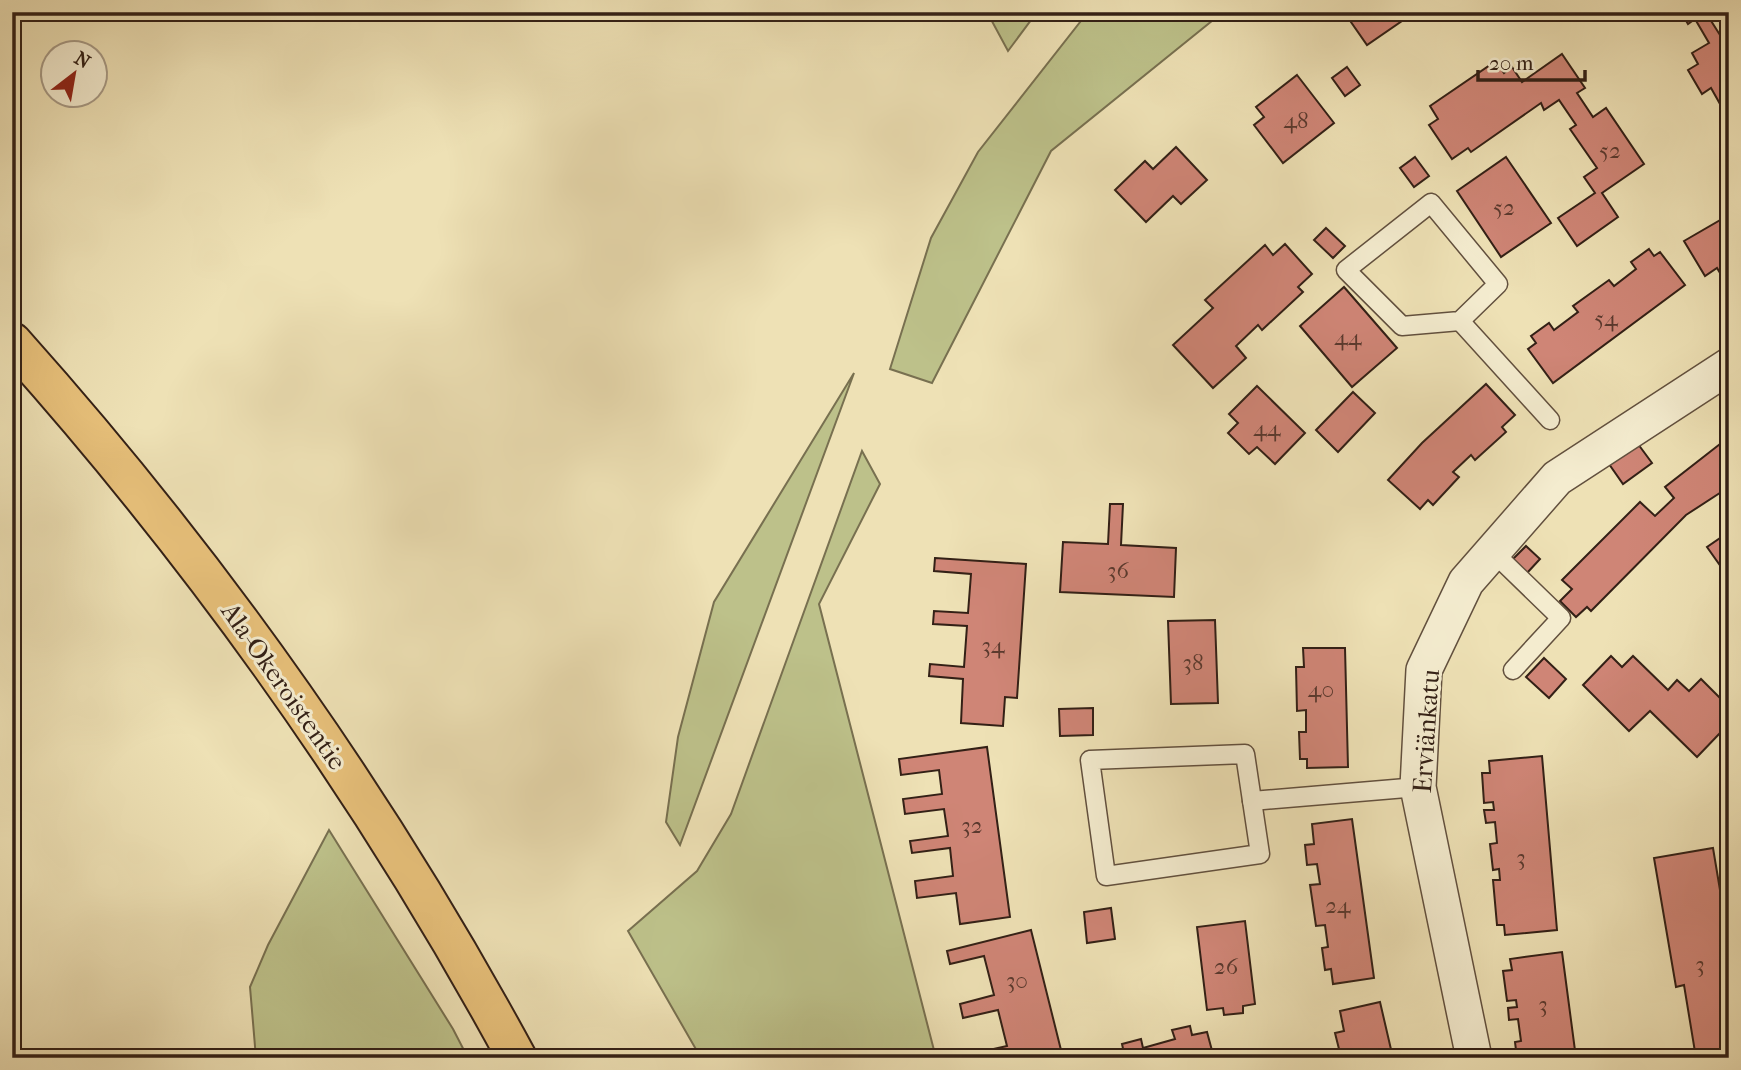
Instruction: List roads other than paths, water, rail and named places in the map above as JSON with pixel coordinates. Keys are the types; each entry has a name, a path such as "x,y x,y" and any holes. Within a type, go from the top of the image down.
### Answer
{"main road":[{"name":"Ala-Okeroistentie","path":"12,342 68,404 131,481 226,603 281,680 402,861 455,947 517,1058"}],"street":[{"name":"Erviänkatu","path":"1474,1058 1418,787 1424,670 1466,582 1557,478 1729,366"}],"lane":[{"path":"1431,203 1498,284 1460,321 1402,326 1346,270 1431,203"},
{"path":"1460,321 1550,420"},
{"path":"1493,552 1560,618 1513,670"},
{"path":"1245,754 1252,801 1260,854 1106,876 1090,760 1245,754"},
{"path":"1252,801 1418,787"}]}
